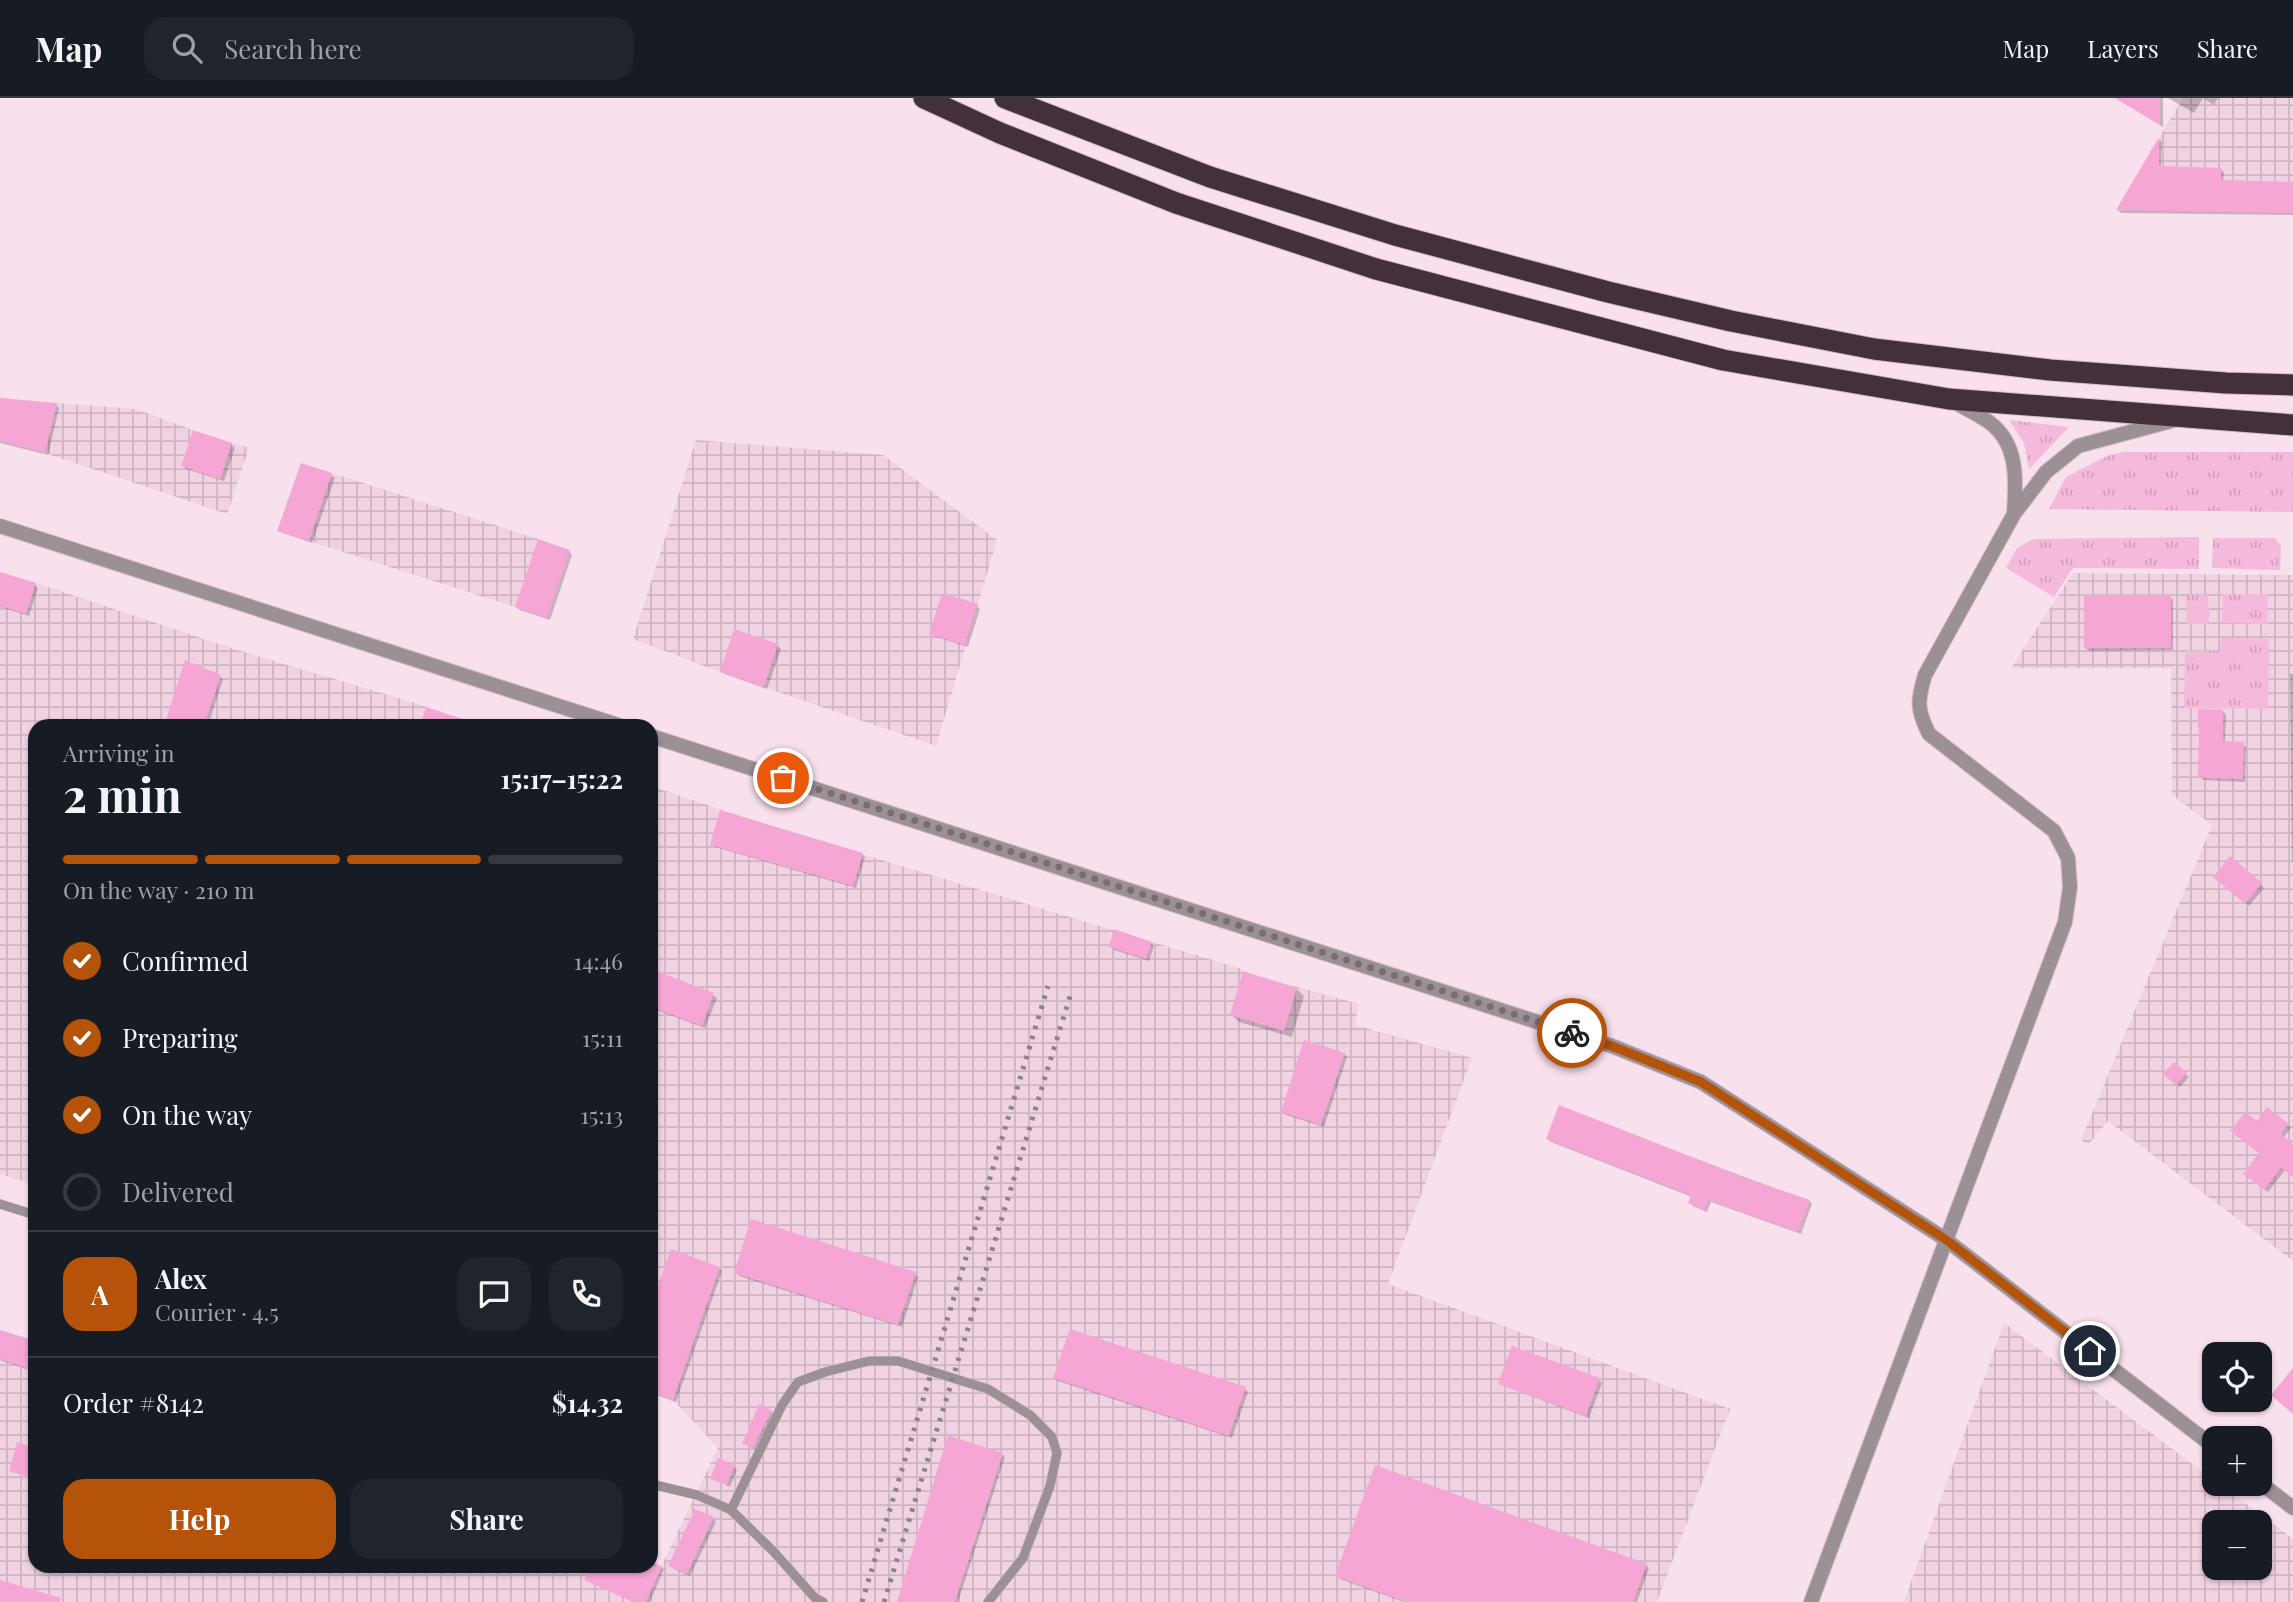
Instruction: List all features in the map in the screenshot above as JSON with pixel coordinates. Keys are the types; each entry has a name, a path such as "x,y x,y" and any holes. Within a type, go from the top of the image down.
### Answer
{"highway":[{"path":"924,98 1000,133 1176,203 1376,269 1723,359 1949,399 2293,425"},
{"path":"1005,98 1210,177 1395,235 1608,292 1874,349 2050,370 2226,383 2293,385"},
{"path":"1790,371 1797,334"}],"street":[{"path":"1949,399 1992,424 2012,451 2016,479 2014,514"},
{"path":"1811,1602 2065,922 2070,887 2068,858 2054,831 1929,734 1920,715 1918,696 1925,675 2014,514 2046,472 2078,446 2189,417"},
{"path":"0,526 599,719"},
{"path":"658,738 1612,1046 1701,1082 1945,1239 2202,1438"},
{"path":"2272,1492 2293,1508"}],"lane":[{"path":"0,1204 28,1213"},
{"path":"731,1510 782,1405 798,1382 869,1361 898,1361 988,1389 1030,1415 1052,1437 1057,1453 1050,1486 1023,1558 988,1602"},
{"path":"658,1486 697,1495 731,1510 774,1551 815,1598 822,1602"}],"shaded area":[{"path":"2183,98 2293,98 2293,213 2116,210"},
{"path":"57,403 136,409 193,430 181,466 220,479 232,443 249,448 227,514 45,453"},
{"path":"696,440 883,455 997,540 936,746 720,672 633,639"},
{"path":"332,473 538,539 515,607 309,541"},
{"path":"2073,573 2293,575 2293,1261 2108,1121 2088,1145 2081,1140 2212,825 2172,795 2171,668 2011,668"},
{"path":"36,583 231,648 462,719 28,719 28,1183 0,1174 0,606"},
{"path":"658,788 789,832 1242,969 1243,972 1359,1004 1355,1025 1472,1058 1388,1284 1730,1409 1657,1602 0,1602 0,1330 28,1339 28,1573 658,1573 658,1563 662,1565 718,1448 673,1400 720,1267 671,1250 658,1286"},
{"path":"2004,1323 2202,1471 2202,1496 2236,1496 2255,1510 2202,1510 2202,1580 2272,1580 2272,1523 2293,1539 2293,1602 1904,1602"}],"green space":[{"path":"2009,420 2069,427 2029,469 2024,443"},
{"path":"2123,452 2293,452 2293,512 2049,509 2066,477 2107,456"},
{"path":"2199,537 2199,569 2073,568 2054,597 2006,568 2017,548 2033,539"},
{"path":"2213,538 2275,538 2281,546 2280,570 2212,568"},
{"path":"2223,594 2268,594 2267,624 2222,623"},
{"path":"2186,595 2208,595 2209,624 2187,624"},
{"path":"2221,638 2269,639 2268,709 2184,708 2185,651 2220,651"}],"building":[{"path":"2115,98 2160,98 2160,125"},
{"path":"2159,137 2159,166 2221,168 2221,180 2293,182 2293,213 2116,210"},
{"path":"0,398 57,403 45,453 0,441"},
{"path":"193,430 232,443 220,479 181,466"},
{"path":"301,463 332,473 309,541 277,531"},
{"path":"538,539 570,550 547,618 515,607"},
{"path":"0,572 36,583 26,614 0,606"},
{"path":"942,593 978,604 965,645 929,634"},
{"path":"2084,595 2171,595 2171,648 2084,648"},
{"path":"734,629 778,644 764,687 720,672"},
{"path":"185,660 221,675 206,719 166,719"},
{"path":"426,707 462,719 422,719"},
{"path":"2198,709 2223,710 2223,741 2244,742 2243,779 2198,778"},
{"path":"720,810 863,853 853,886 710,845"},
{"path":"2230,856 2262,883 2245,904 2213,877"},
{"path":"1114,929 1152,942 1146,959 1109,947"},
{"path":"1243,971 1297,988 1284,1031 1230,1015"},
{"path":"658,972 714,993 702,1026 658,1010"},
{"path":"1304,1040 1345,1053 1321,1125 1281,1112"},
{"path":"2174,1062 2187,1073 2176,1085 2163,1074"},
{"path":"1559,1105 1743,1177 1810,1200 1798,1232 1708,1200 1704,1210 1688,1203 1691,1195 1546,1139"},
{"path":"2267,1107 2289,1124 2281,1134 2293,1144 2293,1177 2281,1168 2264,1190 2243,1174 2259,1153 2230,1131 2245,1112 2257,1121"},
{"path":"751,1219 916,1272 898,1325 734,1273"},
{"path":"671,1249 720,1267 673,1400 658,1395 658,1285"},
{"path":"1070,1329 1246,1387 1229,1436 1053,1378"},
{"path":"0,1330 28,1339 28,1369 0,1359"},
{"path":"1512,1346 1600,1378 1586,1416 1498,1384"},
{"path":"2293,1368 2293,1414 2272,1394"},
{"path":"759,1404 772,1410 753,1448 742,1444"},
{"path":"948,1435 1003,1453 955,1602 897,1602"},
{"path":"17,1442 28,1446 28,1477 9,1471"},
{"path":"718,1458 735,1465 727,1485 710,1479"},
{"path":"1375,1465 1647,1564 1633,1602 1406,1602 1335,1576"},
{"path":"695,1509 714,1517 687,1574 668,1566"},
{"path":"658,1566 662,1566 646,1602 634,1602 584,1580 587,1573 658,1573"},
{"path":"0,1580 61,1598 60,1602 0,1602"}],"railway":[{"path":"862,1602 1048,986"},
{"path":"884,1602 1071,993"}],"way so far":[{"path":"783,778 1572,1033"}],"route":[{"path":"1572,1033 1701,1082 1945,1239 2090,1351"}]}
